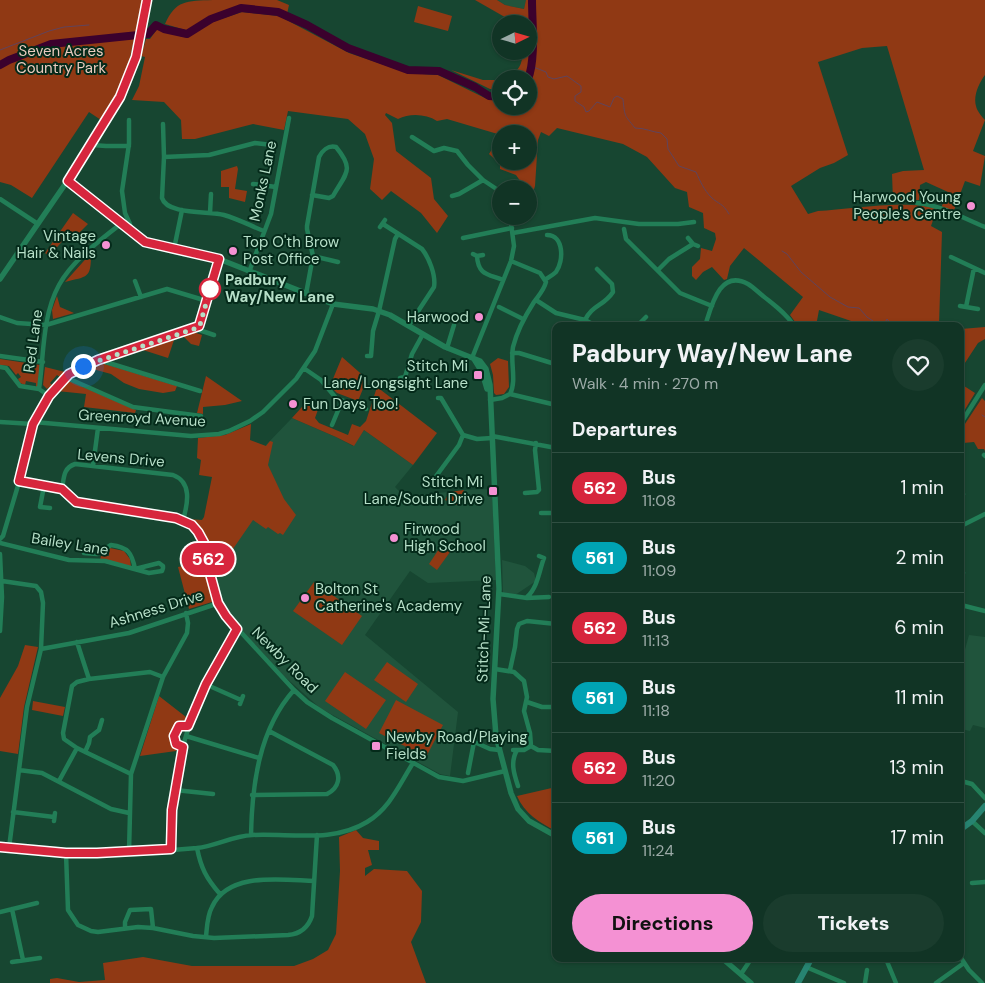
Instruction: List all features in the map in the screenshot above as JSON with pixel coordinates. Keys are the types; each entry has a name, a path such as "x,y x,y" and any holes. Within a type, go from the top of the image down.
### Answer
{"main road":[{"path":"964,827 972,821 985,806"},
{"path":"798,983 809,962"}],"street":[{"path":"0,279 68,181 120,97 130,74 138,46 147,0"},
{"path":"129,120 129,146 122,190 130,230"},
{"name":"Monks Lane","path":"249,272 272,214 290,121"},
{"path":"163,124 163,202 169,207 182,210 226,215 264,231"},
{"path":"411,136 430,150 437,151 442,146 457,150 468,165 492,186"},
{"name":"Monks Lane","path":"164,157 203,156 255,143 267,142 272,145"},
{"path":"92,144 129,146"},
{"path":"306,294 313,256 307,230 312,195 319,157 329,147 336,147 347,163 348,170 334,196 329,198 312,195"},
{"path":"452,196 460,196 483,180"},
{"path":"68,181 150,244 219,259 333,304 379,311 409,325 447,348 472,358 511,261 514,246 512,225"},
{"path":"253,184 276,187"},
{"path":"210,214 211,194"},
{"path":"0,199 38,224"},
{"path":"917,203 941,208 985,227"},
{"path":"174,249 182,210"},
{"name":"Red Lane","path":"49,396 39,389 46,325 53,297 59,284 69,271 126,213"},
{"path":"467,237 595,218 639,224 694,222"},
{"path":"383,223 422,249 435,280 434,287 409,325"},
{"path":"623,232 626,239 680,293 712,306"},
{"path":"367,356 371,356 373,331 395,239 398,234"},
{"path":"546,279 557,270 560,259 558,239 547,235"},
{"path":"658,270 669,259 696,245 688,238"},
{"path":"478,255 478,266 481,271 503,280"},
{"path":"313,256 338,262"},
{"path":"950,258 985,273"},
{"path":"0,539 3,536 34,423 49,396 65,377 83,366 197,328 200,325 219,259"},
{"path":"511,261 535,270 546,279"},
{"path":"974,268 963,306 978,309"},
{"path":"585,320 589,311 604,303 613,292 612,284 597,271"},
{"path":"510,394 512,388 512,353 523,320 546,285 546,279"},
{"path":"135,281 142,298"},
{"path":"706,322 717,292 732,281 750,285 790,322"},
{"path":"0,317 17,323 46,325 168,289 207,301"},
{"path":"536,300 556,313 588,322"},
{"name":"Greenroyd Avenue","path":"0,422 191,436 219,434 250,421 263,412 305,369 315,351 333,304"},
{"path":"506,305 501,309 523,320"},
{"path":"640,322 642,318"},
{"path":"447,348 454,325"},
{"path":"197,328 214,335"},
{"path":"400,378 405,377 412,354 423,334"},
{"path":"512,353 519,353 552,363"},
{"path":"0,356 43,362"},
{"name":"Stitch-Mi-Lane","path":"472,358 480,361 486,369 489,380 499,594 494,705 499,750 511,794 522,814 529,821 552,834"},
{"path":"98,360 200,390"},
{"path":"0,367 6,368 20,386 39,389"},
{"path":"305,369 322,380 332,394 342,401 361,405 366,409"},
{"path":"65,377 133,408 200,416"},
{"path":"964,418 985,385"},
{"path":"490,400 502,398 510,394 552,404"},
{"path":"438,398 441,398 463,435 478,438 492,437 552,447"},
{"path":"332,425 342,401"},
{"path":"93,466 98,428"},
{"path":"434,479 459,444 463,435"},
{"path":"525,493 537,492 539,490 535,456 536,443"},
{"name":"Levens Drive","path":"62,489 66,469 75,464 177,477 185,484 188,496 183,520"},
{"path":"19,481 62,489 76,502 183,520"},
{"path":"44,486 40,507 50,508"},
{"path":"541,513 552,513"},
{"path":"964,526 985,514"},
{"name":"Newby Road","path":"183,520 192,525 204,543 218,603 226,616 307,702 440,778 455,781 472,780 505,771"},
{"name":"Bailey Lane","path":"0,543 69,560 105,561 149,573 162,570 163,566 160,563 135,569"},
{"name":"Bailey Lane","path":"84,553 98,554 105,552 111,545 126,548 132,558 135,569"},
{"path":"0,554 2,582 0,631"},
{"path":"527,598 532,594 538,582 544,558 539,556"},
{"path":"2,582 32,585 41,592 42,603 41,649 27,708 9,848"},
{"path":"499,594 527,598 549,597"},
{"name":"Ashness Drive","path":"41,649 129,633 218,603"},
{"path":"964,606 985,611"},
{"path":"129,852 131,774 163,677 187,633 188,623 186,614"},
{"path":"510,670 519,624 527,621 552,624"},
{"path":"171,849 175,790 186,736 206,684 237,629"},
{"path":"77,642 89,679"},
{"path":"495,669 510,670 518,674 524,681 527,692 527,702 524,711 530,733 531,746"},
{"path":"131,774 77,748 64,739 63,733 72,686 77,682 89,679 150,672 163,677"},
{"path":"206,684 241,700"},
{"path":"251,835 252,795 259,758 269,731 284,701 294,690"},
{"path":"527,702 542,708 552,707"},
{"path":"85,752 90,737 99,730 102,720"},
{"path":"252,795 326,794 338,784 338,774 333,765 269,731"},
{"path":"84,735 90,737"},
{"path":"186,736 259,758"},
{"path":"470,771 472,741 490,749 499,750"},
{"path":"518,786 513,767 515,750 524,750 531,746"},
{"path":"531,746 538,750 552,751"},
{"path":"59,782 77,748"},
{"path":"0,847 66,853 129,852 197,848 251,835 316,835 345,831 366,823 376,816 394,797 412,763"},
{"path":"19,770 42,772 111,808 130,813"},
{"path":"964,783 972,784 985,798"},
{"path":"175,790 213,794"},
{"path":"14,812 54,817"},
{"path":"972,821 985,833"},
{"path":"66,853 68,910 78,925 91,931 153,928 206,937 288,935 301,932 309,924 312,916 316,835"},
{"path":"197,848 202,868 220,894"},
{"path":"206,937 211,908 220,894 237,885 260,880 314,881"},
{"path":"972,883 985,882"},
{"path":"0,912 36,903"},
{"path":"12,909 23,960"},
{"path":"125,928 125,922 130,910 151,909 153,928"},
{"path":"12,962 40,958"},
{"path":"727,962 752,983"},
{"path":"741,974 749,962"},
{"path":"887,962 896,983"},
{"path":"936,983 964,963 982,983"},
{"path":"806,968 844,983"},
{"path":"865,983 867,970"}],"shaded area":[{"path":"497,0 526,1 524,9 505,5"},
{"name":"Bolton St Catherine's Academy","path":"292,418 353,446 364,430 413,465 395,487 404,496 449,492 445,500 457,505 464,490 492,489 496,580 428,583 410,571 365,635 458,712 450,776 440,774 320,708 284,676 245,634 224,608 218,596 212,572 209,543 216,541 266,445"},
{"path":"502,560 525,566 534,573 536,581 515,595 503,593"},
{"path":"969,635 985,637 985,728 973,725 970,731 964,730 964,653"}],"green space":[{"name":"Seven Acres Country Park","path":"0,0 142,0 125,79 115,100 101,120 89,112 32,198 11,185 0,182"},
{"path":"213,0 277,0 289,5 287,14 257,7 240,6 213,16 189,31 165,24 173,10 183,3"},
{"path":"475,0 497,0 505,5 524,9 526,0 985,0 985,75 977,90 975,102 977,110 985,120 973,151 985,156 980,186 965,181 953,213 941,208 948,192 926,182 920,185 919,200 893,201 892,174 903,171 924,170 887,46 862,48 818,62 848,155 820,168 791,186 808,214 818,211 895,205 925,206 937,209 931,226 942,232 939,322 854,322 819,310 817,322 795,322 790,315 803,297 744,248 730,266 727,279 724,280 712,267 703,272 696,280 692,276 692,267 700,259 701,248 712,251 716,239 715,233 704,228 703,213 689,207 687,192 675,188 647,157 623,144 557,128 549,136 541,132 538,140 537,155 537,125 492,125 492,132 447,119 437,121 418,115 398,119 386,113 385,115 392,123 396,151 431,178 434,199 448,216 437,233 421,213 391,191 382,200 370,189 374,159 365,134 348,119 288,111 284,130 253,124 195,139 182,139 181,120 164,102 132,100 139,86 145,57 141,56 146,39 150,39 157,29 183,37 193,34 212,22 242,12 279,16 349,53 408,73 438,75 487,99 492,99 492,115 537,115 537,70 516,70 522,61 538,60 538,15 501,15"},
{"path":"418,6 452,16 448,31 414,22"},
{"path":"451,70 483,80 492,80 492,89"},
{"path":"237,166 235,189 247,191 245,202 229,198 229,187 221,187 221,171"},
{"path":"503,170 536,170 535,180 520,180 516,175"},
{"path":"73,213 88,224 76,236 71,238 68,235 49,256 45,253"},
{"path":"91,253 90,268 87,275 65,282"},
{"path":"57,296 60,307 74,313 53,319 52,310"},
{"path":"985,327 985,339 978,343 964,364 964,329"},
{"path":"193,332 202,335 199,346 191,344 183,336"},
{"path":"174,340 168,358 143,350"},
{"path":"342,357 367,379 358,401 337,393 330,386"},
{"path":"498,358 508,361 509,387 504,394 496,395 494,393 490,364"},
{"path":"0,359 40,365 38,387 36,387 36,383 26,381 25,385 20,383 18,379 21,377 18,373 16,375 9,366 0,365"},
{"path":"102,363 177,386 175,391 163,393 139,389 124,383 111,374 89,368"},
{"path":"45,367 65,372 60,377 57,375 50,383 52,385 47,389 43,385"},
{"path":"206,376 242,401 203,407 203,414 197,413"},
{"path":"67,380 136,410 135,413 84,407 86,394 57,391"},
{"path":"964,386 975,393 964,411"},
{"path":"377,387 437,433 413,465 364,430 354,446 292,418 311,397 309,402 319,407 315,418 319,423 348,435 352,424 360,427 366,421"},
{"path":"982,398 985,401 985,451 984,449 978,449 974,442 964,443 964,425"},
{"path":"251,424 250,440 266,446 270,441 273,442 268,465 284,499 296,515 283,535 268,527 266,529 253,520 226,559 209,545 204,533 196,524 188,519 202,520 204,517 212,477 199,475 201,460 197,458 198,438 225,435"},
{"path":"464,490 457,505 445,500 449,492"},
{"path":"441,546 450,552 437,570 429,564"},
{"path":"110,548 124,551 130,559 131,567 100,560 103,555 109,556 108,551"},
{"path":"205,561 214,596 212,602 189,609 178,567"},
{"path":"314,582 362,616 342,645 293,611"},
{"path":"25,645 38,647 24,707 18,754 0,751 0,698 18,666"},
{"path":"387,662 418,684 406,702 374,680"},
{"path":"345,672 386,700 366,729 325,701"},
{"path":"159,696 186,717 184,722 175,725 171,731 171,739 177,747 176,751 140,756"},
{"path":"396,700 443,725 426,757 379,733"},
{"path":"33,701 65,707 63,716 32,710"},
{"path":"552,788 552,829 533,817 524,808 517,796"},
{"path":"356,830 363,838 379,841 379,850 368,850 372,865 365,868 365,876 374,869 407,871 422,891 421,922 411,942 426,983 50,983 50,979 57,978 79,982 105,980 103,963 143,957 192,966 294,966 313,959 328,950 336,934 340,871 339,837"}],"waterway":[{"path":"530,70 533,51 532,0"},
{"path":"0,65 51,44 148,34 156,25 164,29 187,34 211,19 241,8 278,12 307,25 348,48 408,70 439,71 492,96"},
{"path":"0,50 49,31 64,27 89,25"},
{"path":"531,66 546,72 548,77 554,79 567,76 581,86 581,92 575,96 575,101 584,107 586,112 597,102 610,107 617,96 623,99 626,115 635,128 661,133 667,139 668,149 679,166 696,172 709,194 729,214"},
{"path":"782,251 787,254 801,272 830,297 848,307 859,308 873,322"},
{"path":"885,322 887,319 890,322"}],"bus line":[{"name":"562","path":"0,847 66,853 171,849 172,810 183,747 176,744 174,740 176,729 182,725 188,726 206,684 237,629 218,603 204,543 192,525 176,518 76,502 62,489 19,481 28,452 33,424 49,396 65,377 83,366 98,360 197,328 200,325 219,259 145,242 68,181 120,97 136,57 147,0"}],"place":[{"name":"Harwood Young People's Centre","path":"971,206"},
{"name":"Vintage Hair & Nails","path":"106,245"},
{"name":"Top O'th Brow Post Office","path":"233,251"},
{"name":"Padbury Way/New Lane","path":"210,289"},
{"name":"Harwood","path":"479,317"},
{"name":"Stitch Mi Lane/Longsight Lane","path":"478,375"},
{"name":"Fun Days Too!","path":"293,404"},
{"name":"Stitch Mi Lane/South Drive","path":"493,491"},
{"name":"Firwood High School","path":"394,538"},
{"name":"Bolton St Catherine's Academy","path":"305,598"},
{"name":"Newby Road/Playing Fields","path":"376,746"}],"route":[{"path":"83,366 197,328 200,325 212,282 210,289"}]}
